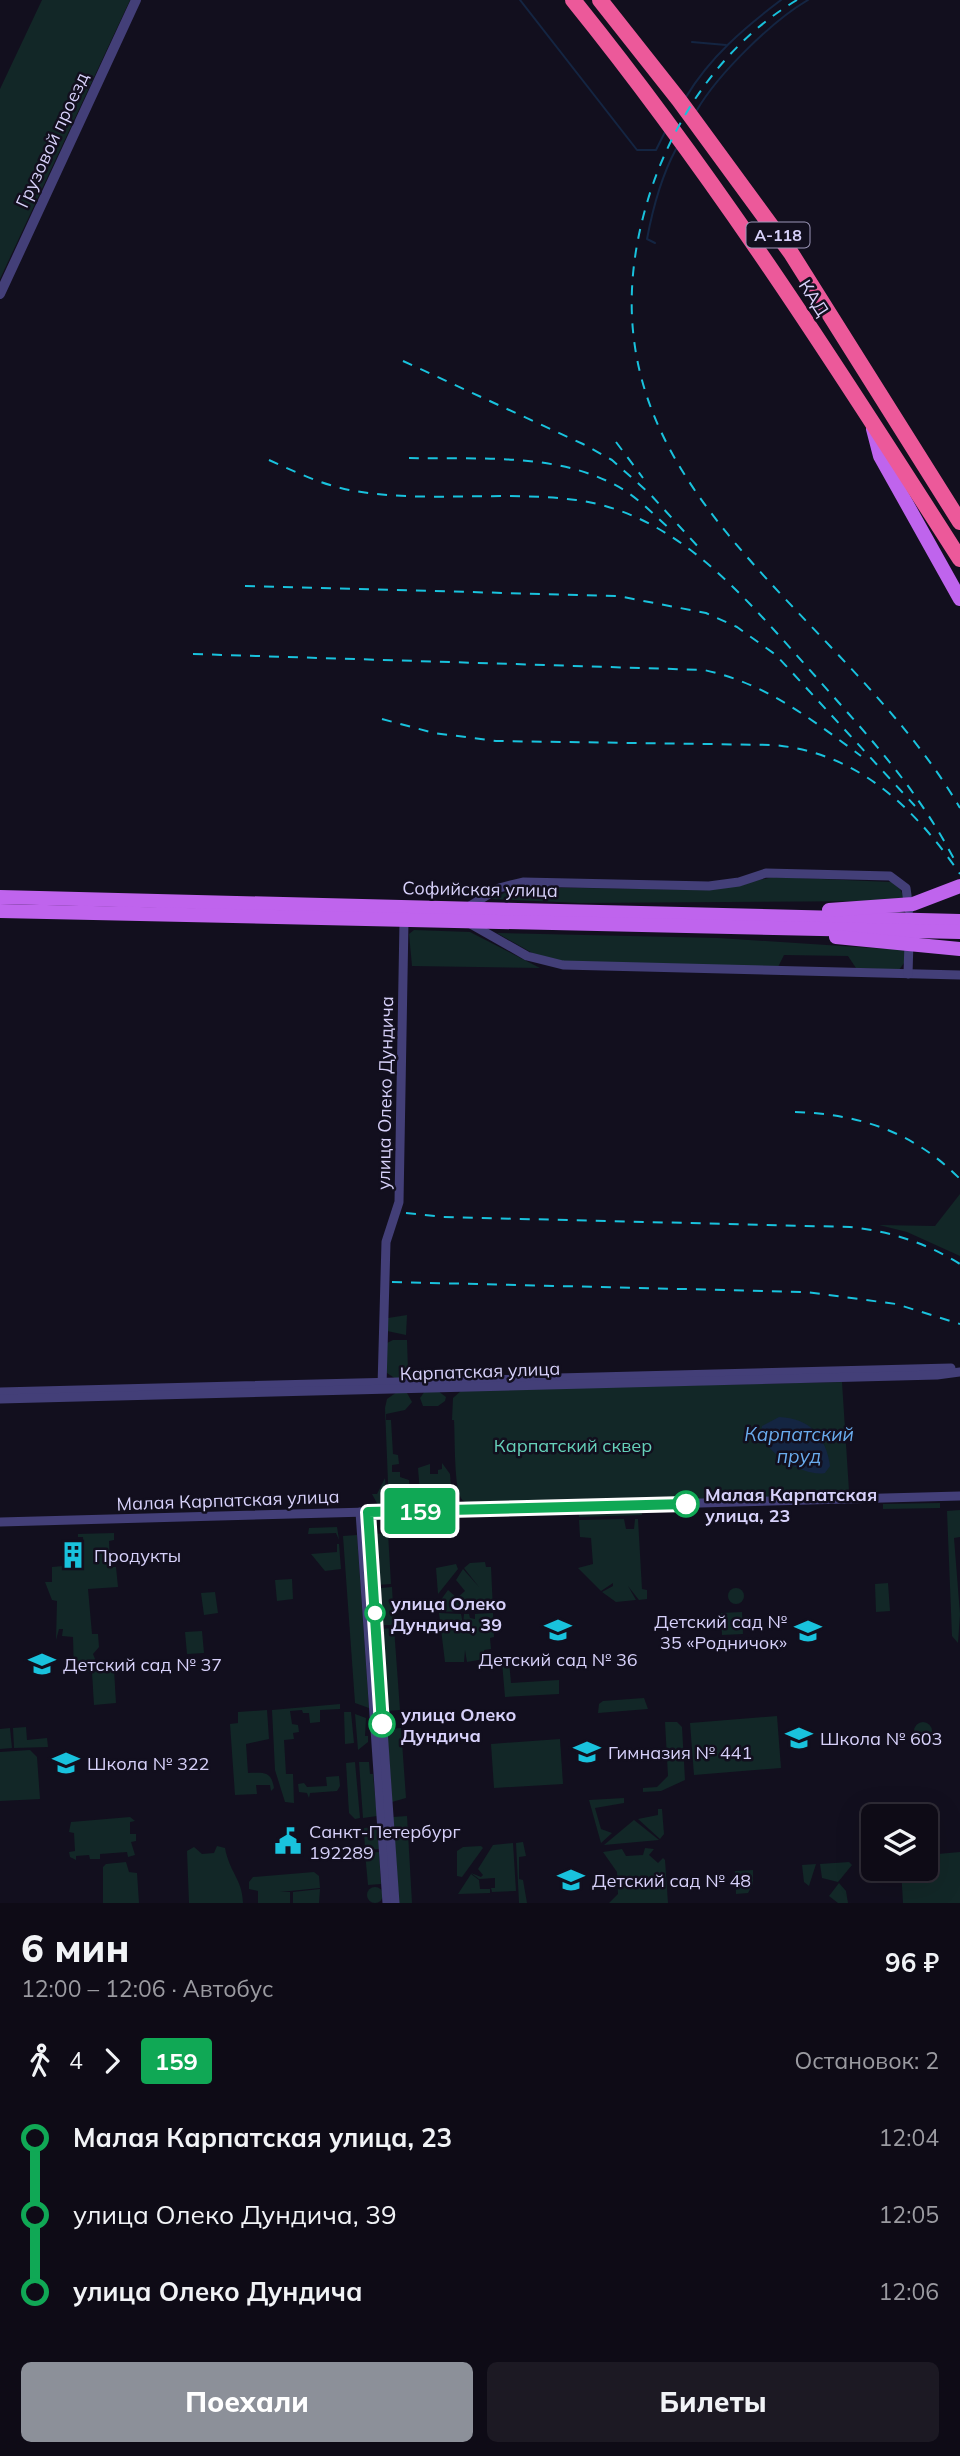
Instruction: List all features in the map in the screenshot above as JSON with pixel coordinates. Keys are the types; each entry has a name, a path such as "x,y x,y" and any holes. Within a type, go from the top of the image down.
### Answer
{"highway":[{"name":"КАД","path":"573,0 699,163 771,266 960,559"},
{"name":"КАД","path":"600,0 679,100 791,253 960,520"}],"main road":[{"path":"871,421 880,456 960,600"},
{"path":"886,925 960,886"},
{"name":"Софийская улица","path":"0,897 467,915 795,923"},
{"name":"Софийская улица","path":"0,911 404,921 467,915"},
{"path":"795,923 886,925 960,921"},
{"path":"795,923 886,925 960,932"},
{"path":"886,925 960,949"}],"street":[{"name":"Грузовой проезд","path":"0,294 136,0"},
{"path":"908,974 909,896 906,888 890,876 766,873 739,882 709,886 523,882 499,888 467,915 527,956 563,965 908,974 960,975"},
{"name":"улица Олеко Дундича","path":"382,1386 386,1242 398,1202 404,921"},
{"name":"Карпатская улица","path":"0,1392 937,1375 960,1370"},
{"name":"Карпатская улица","path":"0,1399 382,1386"},
{"name":"Малая Карпатская улица","path":"0,1522 960,1496"},
{"path":"364,1512 387,1903"},
{"path":"364,1512 395,1903"}],"green space":[{"path":"42,0 130,0 0,279 0,89"},
{"path":"774,877 891,882 900,889 905,899 904,963 899,970 856,968 848,956 784,955 778,967 559,961 534,954 497,933 718,938 887,949 889,901 579,903 491,899 518,887 710,890"},
{"path":"414,930 470,932 540,968 412,966 409,934"},
{"path":"960,1194 960,1256 907,1232 879,1225 935,1226"},
{"path":"407,1315 406,1335 387,1331 388,1318"},
{"path":"407,1340 408,1371 481,1369 477,1377 396,1379 387,1373 387,1343"},
{"name":"Карпатский сквер","path":"842,1382 849,1491 856,1492 854,1495 474,1504 462,1500 458,1490 452,1420 453,1398 462,1390"},
{"path":"425,1391 438,1391 446,1397 445,1401 438,1406 423,1406 420,1398"},
{"path":"397,1392 407,1393 412,1402 405,1410 386,1414 386,1420 391,1420 393,1454 398,1455 399,1464 392,1465 392,1472 400,1472 400,1477 409,1480 410,1493 401,1504 389,1507 385,1408 387,1399"},
{"path":"442,1463 450,1474 452,1501 448,1505 421,1506 418,1468 430,1464 430,1474 438,1474"},
{"path":"385,1478 387,1507 379,1507 372,1494 377,1494"},
{"path":"940,1503 940,1508 883,1509 883,1504"},
{"path":"960,1510 960,1537 954,1538 960,1614 958,1643 952,1636 947,1511"},
{"path":"642,1511 642,1515 579,1517 579,1512"},
{"path":"624,1519 626,1529 634,1529 635,1519 638,1519 642,1589 647,1590 647,1599 639,1600 628,1586 636,1600 616,1602 602,1592 613,1586 613,1583 601,1591 578,1568 593,1564 591,1538 580,1537 579,1520"},
{"path":"337,1527 339,1540 336,1533 308,1534 309,1528"},
{"path":"114,1533 114,1540 109,1541 110,1567 116,1567 118,1587 88,1589 92,1634 98,1634 99,1647 93,1654 95,1659 89,1672 74,1673 73,1637 62,1636 63,1629 59,1629 56,1640 57,1601 52,1600 45,1582 52,1582 52,1567 74,1565 84,1556 83,1537 78,1537 78,1534"},
{"path":"388,1533 391,1584 377,1585 373,1534"},
{"path":"357,1535 369,1708 355,1703 343,1536"},
{"path":"337,1544 341,1569 325,1571 311,1554 337,1552"},
{"path":"485,1562 486,1567 491,1567 493,1610 439,1612 438,1604 448,1590 457,1598 465,1591 456,1580 463,1569 479,1587 464,1568 470,1563"},
{"path":"456,1564 458,1569 438,1594 436,1568"},
{"path":"292,1579 293,1599 277,1601 275,1580"},
{"path":"888,1583 890,1611 876,1612 875,1584"},
{"path":"392,1587 394,1625 383,1625 381,1588"},
{"path":"736,1588 742,1590 742,1602 736,1604 730,1602 728,1596 730,1590"},
{"path":"215,1592 218,1613 204,1615 201,1593"},
{"path":"742,1612 743,1634 722,1635 721,1613"},
{"path":"439,1613 461,1614 463,1624 464,1614 475,1619 475,1614 493,1613 494,1637 490,1638 491,1649 484,1650 484,1659 467,1662 465,1650 464,1662 445,1662"},
{"path":"394,1628 400,1710 386,1711 380,1629"},
{"path":"202,1631 204,1653 187,1654 185,1632"},
{"path":"509,1656 506,1660 509,1661 511,1683 559,1680 559,1694 505,1697 502,1662"},
{"path":"114,1670 116,1703 94,1705 92,1672"},
{"path":"644,1698 648,1709 598,1713 599,1704 603,1701"},
{"path":"340,1704 340,1709 320,1710 320,1722 310,1723 309,1713 303,1713 302,1710 290,1711 292,1724 298,1725 299,1732 293,1733 294,1739 284,1740 286,1774 293,1774 294,1803 285,1802 275,1770 272,1710"},
{"path":"267,1710 269,1739 246,1744 248,1773 268,1775 274,1788 271,1791 270,1785 256,1785 257,1794 235,1795 230,1724 238,1723 238,1712"},
{"path":"344,1712 351,1712 354,1743 345,1744"},
{"path":"355,1714 366,1718 365,1736 368,1736 368,1742 358,1750"},
{"path":"777,1716 781,1768 694,1775 690,1723"},
{"path":"665,1722 677,1722 682,1727 685,1780 661,1791 643,1792 643,1788 657,1787 668,1776"},
{"path":"919,1722 927,1722 932,1731 930,1738 919,1740 914,1735 914,1727"},
{"path":"26,1727 27,1740 47,1738 48,1747 14,1748 13,1728"},
{"path":"10,1728 12,1748 0,1749 0,1729"},
{"path":"401,1728 406,1798 392,1802 387,1729"},
{"path":"560,1739 563,1784 494,1788 491,1744"},
{"path":"30,1750 37,1757 40,1799 0,1801 0,1752"},
{"path":"355,1762 360,1818 355,1819 349,1813 346,1763"},
{"path":"359,1762 369,1762 370,1774 373,1774 377,1816 363,1818"},
{"path":"339,1776 340,1786 337,1791 310,1793 309,1798 307,1793 299,1792 298,1784 304,1783 307,1787 327,1786 326,1777"},
{"path":"624,1798 624,1803 595,1808 601,1829 612,1833 601,1843 589,1800"},
{"path":"658,1809 662,1809 664,1834 660,1839 638,1819 658,1815"},
{"path":"407,1816 412,1903 399,1903 393,1817"},
{"path":"130,1817 135,1821 130,1822 130,1834 136,1834 136,1841 131,1842 135,1855 128,1857 127,1852 100,1854 100,1859 90,1859 89,1855 76,1856 76,1860 70,1857 69,1852 75,1851 74,1833 69,1832 71,1822"},
{"path":"634,1820 659,1840 604,1845"},
{"path":"377,1827 379,1849 365,1850 364,1828"},
{"path":"523,1842 526,1856 519,1857 519,1879 523,1880 527,1903 519,1903 516,1843"},
{"path":"513,1843 516,1891 492,1892 495,1878 479,1879 471,1873 481,1877 483,1875 478,1869 493,1845"},
{"path":"217,1846 225,1848 243,1903 189,1903 187,1851 194,1847 202,1854 214,1853"},
{"path":"463,1847 483,1848 462,1877 457,1876 457,1851"},
{"path":"645,1848 654,1849 649,1855 658,1863 663,1858 665,1860 668,1903 609,1903 618,1894 617,1872 603,1852 622,1849 626,1856 643,1855"},
{"path":"379,1852 381,1884 368,1885 365,1853"},
{"path":"960,1852 960,1903 903,1903 902,1881 938,1881 938,1854"},
{"path":"126,1862 129,1872 137,1873 139,1903 103,1903 103,1867 106,1864"},
{"path":"849,1862 852,1865 838,1882 822,1878 820,1864"},
{"path":"816,1864 809,1886 804,1882 802,1865"},
{"path":"753,1870 753,1884 748,1893 736,1894 735,1871"},
{"path":"314,1872 319,1876 320,1888 280,1892 290,1892 290,1903 258,1903 258,1891 249,1889 249,1882 253,1877"},
{"path":"471,1874 479,1880 480,1889 490,1889 490,1893 458,1894"},
{"path":"839,1883 846,1891 848,1903 838,1903 829,1896"},
{"path":"372,1887 378,1887 383,1895 381,1901 372,1903 367,1898 367,1892"},
{"path":"320,1889 319,1903 293,1903 293,1892"}],"water":[{"name":"Карпатский пруд","path":"779,1417 799,1421 815,1431 828,1456 830,1466 825,1473 805,1471 794,1466 766,1444 762,1426"}],"waterway":[{"path":"520,0 637,150 656,150 665,132"},
{"path":"686,97 695,82 729,44 781,0"},
{"path":"697,110 718,81 747,49 778,21 808,0"},
{"path":"692,42 726,45"},
{"path":"655,243 647,239 652,215 662,181 676,149"}],"railway":[{"path":"797,0 772,17 728,57 692,104 664,157 653,184 632,287 641,376 673,455 722,527 907,732 960,808"},
{"path":"403,361 612,460 650,494 701,550"},
{"path":"616,442 643,478"},
{"path":"409,458 519,460 573,469 624,490 669,528"},
{"path":"269,460 318,481 349,490 405,496 519,496 576,500 614,509 649,523 681,543 711,567 766,621 891,764 924,809 954,859"},
{"path":"245,586 618,596 706,613 737,627 776,655 915,806"},
{"path":"193,654 704,670 767,693 861,756"},
{"path":"382,719 434,733 496,741 774,745 804,750 832,759 881,787 923,827 960,874"},
{"path":"795,1112 841,1117 884,1129 924,1149 960,1179"},
{"path":"406,1213 443,1217 850,1227 907,1239 960,1264"},
{"path":"392,1282 806,1292 896,1304 960,1324"}],"bus line":[{"name":"159","path":"382,1724 368,1512 686,1504"}],"place":[{"name":"Малая Карпатская улица, 23","path":"686,1504"},
{"name":"Продукты","path":"73,1555"},
{"name":"улица Олеко Дундича, 39","path":"375,1613"},
{"name":"Детский сад № 36","path":"558,1630"},
{"name":"Детский сад № 35 «Родничок»","path":"808,1631"},
{"name":"Детский сад № 37","path":"42,1664"},
{"name":"улица Олеко Дундича","path":"382,1724"},
{"name":"Школа № 603","path":"799,1738"},
{"name":"Гимназия № 441","path":"587,1752"},
{"name":"Школа № 322","path":"66,1763"},
{"name":"Санкт-Петербург 192289","path":"288,1841"},
{"name":"Детский сад № 48","path":"571,1880"}]}
